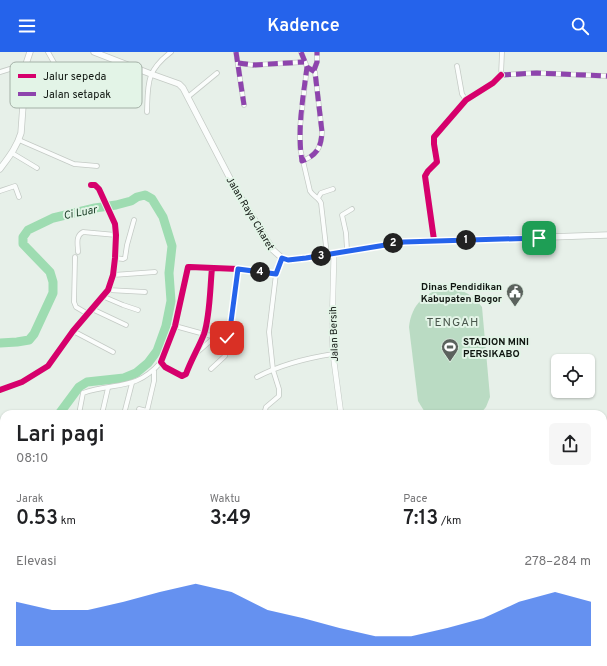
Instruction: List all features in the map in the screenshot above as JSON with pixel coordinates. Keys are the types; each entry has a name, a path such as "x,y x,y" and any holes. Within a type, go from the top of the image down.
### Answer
{"main road":[{"path":"27,62 30,52"},
{"name":"Jalan Raya Cikaret","path":"94,52 120,62"},
{"name":"Jalan Raya Cikaret","path":"142,71 179,84 189,96 221,163 236,190 273,250 282,258 288,260 306,258 334,254 347,250 404,242 607,235"},
{"path":"0,169 12,153 19,140 23,108"}],"street":[{"path":"48,52 53,62"},
{"path":"147,112 148,83 151,74 161,60 171,52"},
{"path":"236,52 244,105"},
{"path":"301,52 307,67 314,70"},
{"path":"302,160 310,157 318,150 321,142 322,132 314,70 317,62 317,52"},
{"path":"434,240 425,176 437,162 434,137 466,100 494,83 501,75 502,52"},
{"path":"238,63 253,65 304,62"},
{"path":"457,66 462,94 466,100"},
{"path":"307,67 300,127 300,148 310,191 321,203 324,218 327,255"},
{"path":"0,72 10,69"},
{"path":"189,96 217,73"},
{"path":"501,75 537,73 607,76"},
{"path":"19,140 74,164 97,166"},
{"path":"12,153 37,168"},
{"path":"0,390 22,382 48,366 73,331 108,290 113,275 115,258 115,224 100,189 95,185 91,185"},
{"path":"0,191 15,186 19,196"},
{"path":"318,198 321,193 333,189"},
{"path":"347,250 346,233 342,215 352,209"},
{"path":"115,258 125,258 134,220"},
{"path":"78,252 77,239 83,232 116,235"},
{"name":"Jalan Bersih","path":"334,254 332,328 333,354 340,410"},
{"path":"75,257 74,302 76,308 88,314"},
{"path":"265,410 266,407 279,396 279,389 273,370 269,332 276,274 282,258"},
{"path":"80,410 83,393 96,389 132,383 152,373 161,362 176,326 188,267 238,269 276,274"},
{"path":"161,362 166,367 184,376 204,334 212,268"},
{"path":"211,369 225,356 238,269"},
{"path":"113,275 155,272"},
{"path":"108,290 145,292"},
{"path":"102,296 138,310"},
{"path":"92,309 126,326"},
{"path":"176,326 215,337 227,338"},
{"path":"73,331 113,352"},
{"path":"193,356 215,337"},
{"path":"257,377 268,371 305,359 333,354"},
{"path":"147,410 154,381 154,370"},
{"path":"125,410 132,383"},
{"path":"103,410 108,388"},
{"path":"139,409 143,410"}],"green space":[{"name":"STADION MINI PERSIKABO","path":"448,288 467,293 482,307 490,397 483,410 424,410 418,401 409,327 410,319 416,306 421,300 427,295 440,289"}],"waterway":[{"name":"Ci Luar","path":"0,343 29,340 34,334 53,293 53,282 50,272 23,244 23,237 28,230 53,218 95,208 116,205 145,195 152,199 163,217 172,246 169,273 171,301 166,326 157,351 148,363 136,373 124,378 87,382 79,387 62,410"}],"marked path":[{"path":"236,52 244,105"},
{"path":"301,52 307,67 315,72 322,132 321,142 315,153 302,161 300,126 307,67"},
{"path":"314,70 317,62 317,52"},
{"path":"238,63 253,65 304,62"},
{"path":"501,75 537,73 607,76"}],"cycle path":[{"path":"434,240 425,176 437,162 434,137 466,100 493,83 501,75"},
{"path":"0,390 22,382 48,366 73,331 108,290 113,275 115,258 115,224 99,189 95,185 91,185"},
{"path":"212,268 209,310 206,327 186,374 182,376 165,367 161,362 175,326 188,267 238,269 276,274"}],"place":[{"name":"Dinas Pendidikan Kabupaten Bogor","path":"515,307"},
{"name":"STADION MINI PERSIKABO","path":"450,362"}],"district":[{"name":"TENGAH","path":"453,322"}],"route":[{"path":"227,338 229,337 238,269 276,274 282,258 288,260 306,258 384,244 422,241 539,238"}]}
